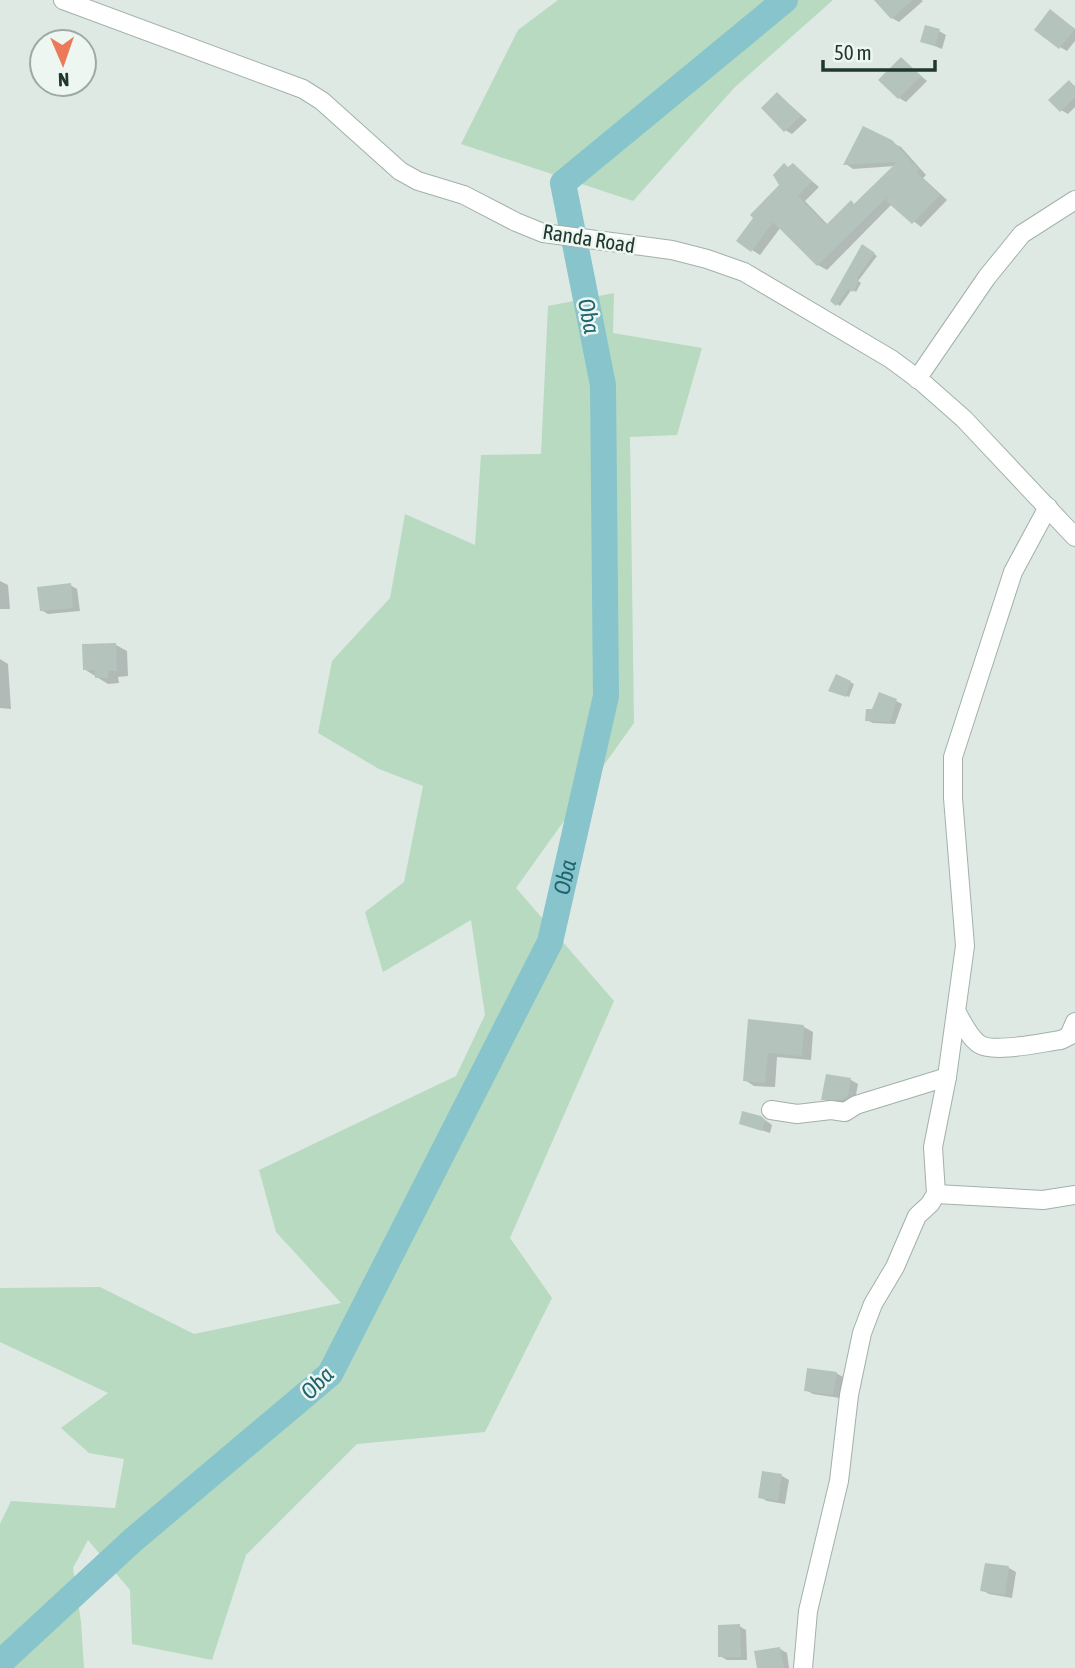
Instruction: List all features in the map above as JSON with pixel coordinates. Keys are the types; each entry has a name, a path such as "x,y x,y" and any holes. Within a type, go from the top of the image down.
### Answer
{"street":[{"name":"Randa Road","path":"63,0 303,89 322,101 400,171 418,181 464,195 534,230 570,238 672,250 707,258 744,272 891,359 917,379 964,419 1075,537"},
{"path":"917,379 987,277 1022,233 1075,200"},
{"path":"801,1668 808,1611 839,1481 849,1395 862,1334 873,1304 895,1267 917,1216 936,1194 933,1147 957,1013 965,933 953,798 953,757 1013,572 1048,507"},
{"path":"957,1013 967,1031 980,1045 994,1048 1062,1040 1069,1036 1075,1022"},
{"path":"771,1110 797,1114 831,1110 845,1112 856,1105 947,1077"},
{"path":"936,1194 1043,1200 1075,1195"}],"green space":[{"path":"558,0 833,0 735,87 633,201 461,144 518,30"},
{"path":"614,293 613,333 702,348 677,435 630,437 634,723 516,888 614,1001 510,1238 552,1298 485,1432 357,1444 246,1555 212,1660 132,1644 130,1590 88,1540 73,1568 84,1668 0,1668 0,1524 11,1501 115,1508 124,1459 89,1453 61,1428 108,1393 0,1342 0,1288 100,1287 194,1334 341,1303 276,1232 259,1170 456,1076 485,1015 471,920 383,972 365,912 404,882 423,786 379,769 318,733 332,661 390,598 405,514 475,545 481,455 541,454 548,306"}],"building":[{"path":"874,0 913,0 891,19"},
{"path":"1050,9 1075,29 1059,49 1034,30"},
{"path":"925,25 940,29 935,46 920,42"},
{"path":"901,57 921,76 898,99 878,80"},
{"path":"1069,80 1075,87 1075,97 1060,112 1048,100"},
{"path":"777,92 801,116 784,132 761,108"},
{"path":"863,126 892,140 919,170 916,172 940,195 912,224 886,201 888,196 817,266 773,222 751,252 736,241 753,218 750,215 779,185 773,175 784,163 788,167 793,163 812,181 798,196 826,225 851,200 854,204 897,162 843,165"},
{"path":"862,244 875,253 857,278 859,280 853,292 848,289 836,306 830,301"},
{"path":"71,583 73,608 40,611 37,587"},
{"path":"116,643 117,671 108,671 108,678 95,678 95,670 83,670 82,644"},
{"path":"836,674 851,681 846,697 828,691"},
{"path":"879,692 897,699 890,722 865,721 866,709 872,709"},
{"path":"748,1019 804,1025 802,1056 768,1053 765,1083 743,1081"},
{"path":"826,1074 851,1078 848,1096 842,1100 821,1100"},
{"path":"742,1111 761,1116 765,1120 762,1131 739,1124"},
{"path":"807,1368 837,1372 833,1395 804,1391"},
{"path":"762,1471 782,1474 778,1501 758,1498"},
{"path":"985,1563 1009,1566 1005,1595 980,1591"},
{"path":"740,1624 741,1657 718,1657 718,1625"},
{"path":"780,1647 784,1668 757,1668 754,1651"}],"waterway":[{"name":"Oba","path":"0,1663 133,1540 330,1374 550,942 606,696 603,385 563,183 785,0"}]}
